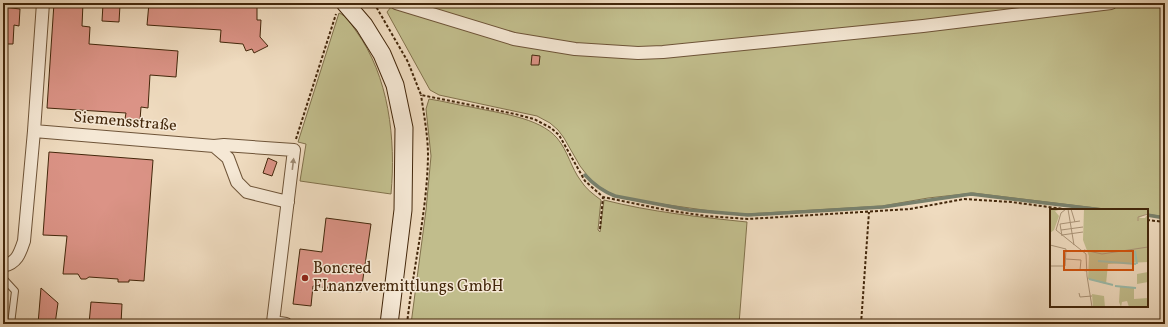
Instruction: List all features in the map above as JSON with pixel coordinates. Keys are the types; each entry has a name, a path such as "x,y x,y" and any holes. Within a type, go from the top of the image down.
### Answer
{"street":[{"path":"3,266 7,266 18,258 24,242 43,3"},
{"path":"396,3 514,39 575,49 638,53 663,52 923,26 1111,3"},
{"path":"341,8 364,25 382,54 395,85 404,128 403,210 396,320"},
{"name":"Siemensstraße","path":"34,131 214,146 224,145 294,150"},
{"path":"214,146 228,158 237,182 247,192 288,202"},
{"path":"286,324 273,323 294,150"}],"lane":[{"path":"3,278 14,291 11,324"}],"path":[{"path":"374,3 408,62 421,96 424,116 428,156 424,202 407,324"},
{"path":"294,150 296,138 341,8"},
{"path":"421,96 515,114 534,119 551,128 559,135 585,181 603,197 619,201 693,214 748,219 910,210 964,199 1011,202 1064,209"},
{"path":"600,229 603,197"},
{"path":"861,324 870,212"},
{"path":"1148,220 1165,222"},
{"path":"396,320 408,316"}],"shaded area":[{"path":"410,3 1073,3 894,24 637,49 598,46 517,35"},
{"path":"1133,3 1165,3 1165,217 1148,214 1148,209 1104,209 973,193 928,198 882,206 747,214 718,212 640,201 614,195 594,184 580,166 564,138 550,123 537,116 439,95 430,90 387,12 391,7 522,45 578,53 930,29"},
{"path":"339,13 349,20 367,49 383,88 391,130 391,194 300,181 306,144 298,142"},
{"path":"429,99 517,117 540,125 549,131 561,143 583,184 601,200 598,230 600,232 604,200 657,211 747,222 739,324 411,324 426,210 431,156 426,109"}],"building":[{"path":"54,3 83,3 82,26 90,27 89,44 178,51 176,77 150,75 148,108 141,107 140,120 125,119 126,113 47,108"},
{"path":"149,3 257,3 257,20 261,20 260,37 268,46 254,53 252,49 246,51 243,44 220,42 221,30 147,25"},
{"path":"103,4 120,5 119,22 102,21"},
{"path":"3,7 20,9 19,26 14,25 13,44 3,44"},
{"path":"532,55 540,56 539,65 531,65"},
{"path":"49,152 153,160 144,281 129,280 129,282 118,282 118,279 89,277 86,279 81,279 78,274 63,274 67,236 43,235"},
{"path":"268,158 277,162 272,176 263,173"},
{"path":"326,218 371,224 361,292 313,286 311,306 293,304 300,249 322,252"},
{"path":"41,288 58,303 55,324 38,324"},
{"path":"91,302 122,304 121,324 89,324"}],"waterway":[{"path":"585,175 598,187 615,196 689,210 748,215 883,207 971,194 1095,209"},
{"path":"1148,215 1165,218"}],"place":[{"name":"Boncred FInanzvermittlungs GmbH","path":"305,278"}]}
